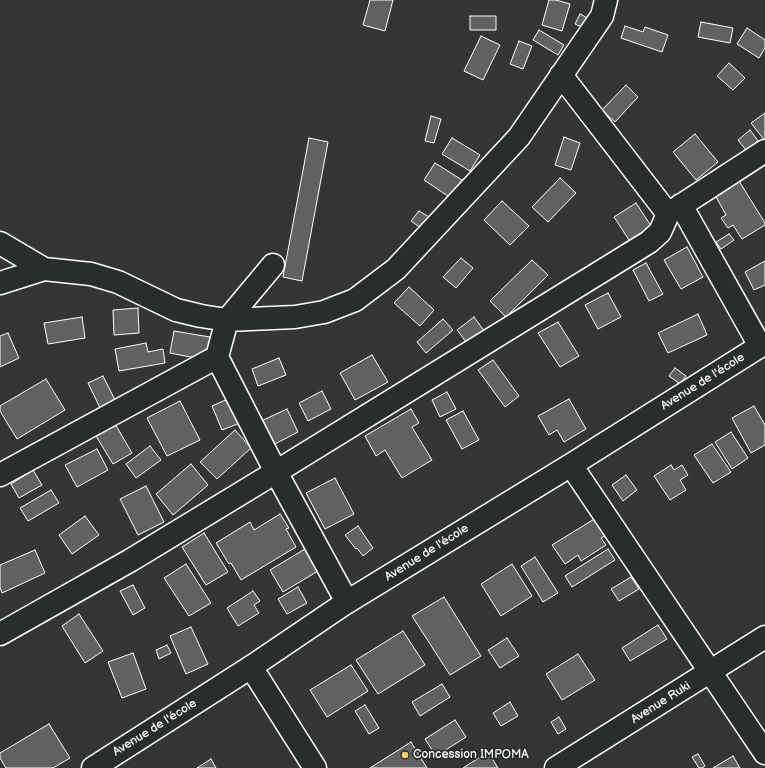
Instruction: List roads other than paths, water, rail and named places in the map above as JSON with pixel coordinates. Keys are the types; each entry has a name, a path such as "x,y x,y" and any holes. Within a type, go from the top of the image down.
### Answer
{"street":[{"path":"0,283 44,269 91,274 118,282 176,310 228,320 295,317 324,312 355,300 396,269 514,143 602,16 606,0"},
{"path":"561,75 675,209 763,344"},
{"path":"0,634 131,560 648,242 660,232 675,209 765,151"},
{"path":"0,243 44,269"},
{"path":"273,265 228,320 217,357 276,472 347,602"},
{"name":"Avenue de l'école","path":"93,768 251,667 347,602 571,465 763,344"},
{"path":"0,475 217,357"},
{"path":"571,465 765,753"},
{"name":"Avenue Ruki","path":"556,768 765,637"},
{"path":"251,667 315,768"}],"place":[{"name":"Concession IMPOMA","path":"405,755"}]}
